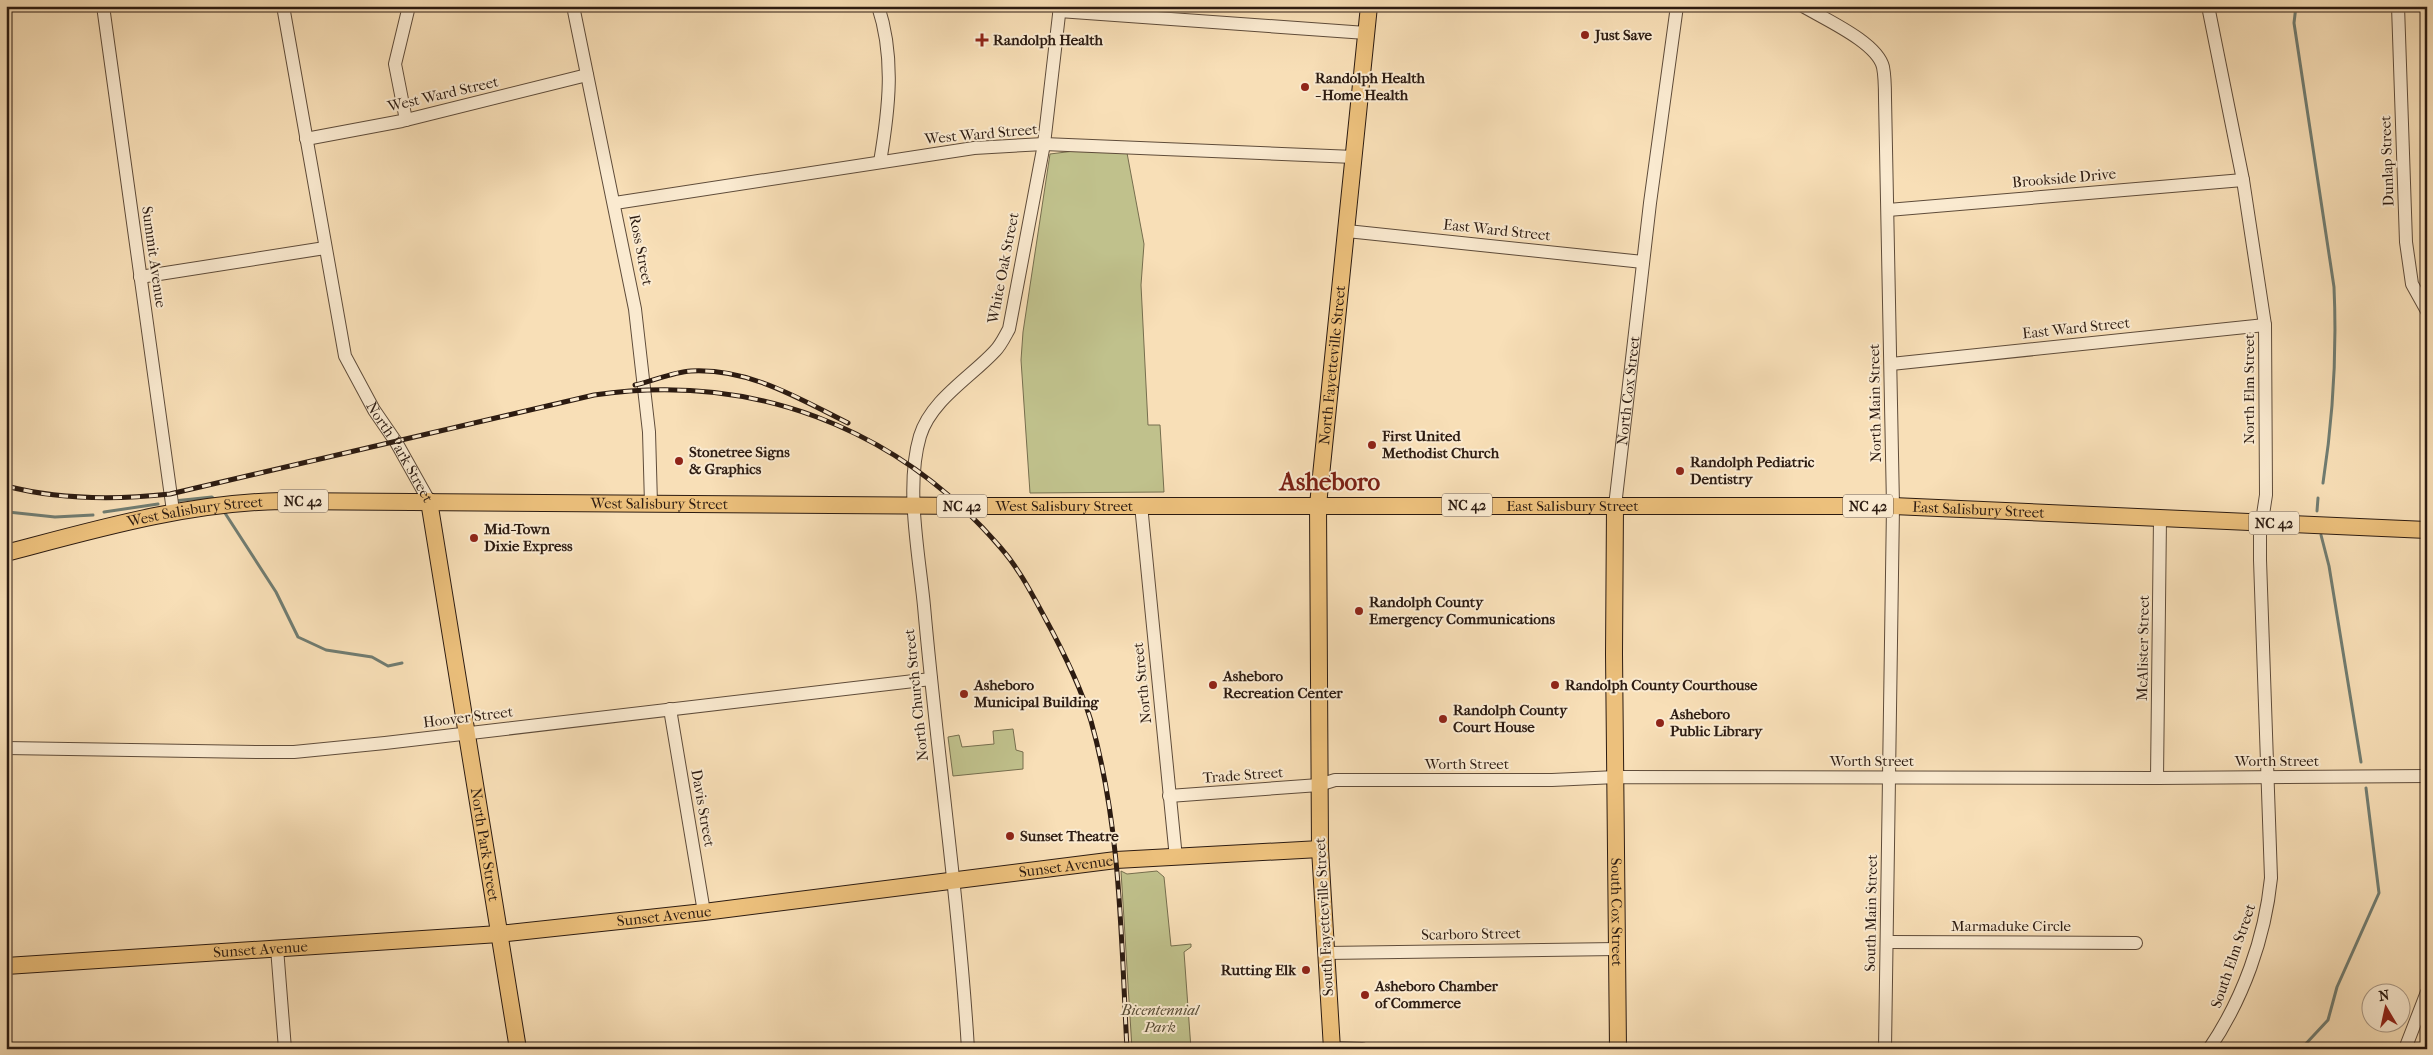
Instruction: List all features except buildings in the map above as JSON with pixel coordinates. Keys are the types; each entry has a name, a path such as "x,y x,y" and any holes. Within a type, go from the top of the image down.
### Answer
{"main road":[{"name":"North Fayetteville Street","path":"1319,786 1318,505 1369,6"},
{"name":"West Salisbury Street","path":"6,553 173,511 247,502 429,501 651,504 1318,505"},
{"name":"North Park Street","path":"429,501 518,1049"},
{"name":"East Salisbury Street","path":"1318,505 1893,506 2427,530"},
{"name":"North Cox Street","path":"1615,506 1616,777"},
{"name":"South Cox Street","path":"1616,777 1618,1049"},
{"name":"South Fayetteville Street","path":"1319,786 1320,849 1332,1048"},
{"name":"Sunset Avenue","path":"6,966 499,934 704,912 1116,860 1320,849"}],"street":[{"name":"Summit Avenue","path":"103,6 173,511"},
{"name":"North Park Street","path":"283,6 342,342 348,364 429,501"},
{"path":"406,120 395,64 409,6"},
{"name":"Ross Street","path":"572,6 615,203 635,309 649,432 651,504"},
{"path":"878,6 889,50 889,90 880,162"},
{"name":"North Cox Street","path":"1615,506 1643,262 1677,6"},
{"name":"North Main Street","path":"1803,6 1865,42 1877,54 1883,65 1888,210 1893,506 1889,778"},
{"name":"North Elm Street","path":"2208,6 2243,180 2265,325 2266,495 2260,560 2267,777"},
{"name":"Dunlap Street","path":"2398,6 2406,242 2412,284 2427,310"},
{"path":"1059,9 1366,33"},
{"name":"White Oak Street","path":"915,505 914,468 920,435 930,416 962,381 996,350 1010,329 1044,144 1059,9"},
{"name":"West Ward Street","path":"306,139 406,120 587,75"},
{"name":"West Ward Street","path":"615,203 974,148 1044,144 1354,156"},
{"name":"Brookside Drive","path":"1888,210 2243,180"},
{"name":"East Ward Street","path":"1347,231 1643,262"},
{"path":"140,277 325,248"},
{"name":"East Ward Street","path":"1891,364 2265,325"},
{"name":"North Church Street","path":"915,505 968,1049"},
{"name":"North Street","path":"1140,505 1176,858"},
{"name":"McAlister Street","path":"2158,778 2160,518"},
{"name":"Hoover Street","path":"6,748 294,752 931,679"},
{"name":"Davis Street","path":"670,709 704,912"},
{"name":"Worth Street","path":"1319,786 1335,780 1552,780 1616,777 2158,778 2427,776"},
{"name":"South Elm Street","path":"2210,1048 2230,1018 2253,958 2268,910 2271,878 2267,777"},
{"name":"South Main Street","path":"1885,1049 1889,778"},
{"name":"Trade Street","path":"1169,796 1319,786"},
{"name":"Marmaduke Circle","path":"1887,942 2136,943"},
{"path":"277,948 285,1049"},
{"name":"Scarboro Street","path":"1326,953 1617,949"},
{"path":"2405,1049 2427,992"},
{"path":"1332,1048 1362,1049"}],"green space":[{"path":"1074,151 1127,153 1144,244 1141,285 1148,425 1160,425 1164,492 1030,493 1021,360 1023,332 1050,154"},
{"path":"1013,729 1016,750 1023,752 1023,769 953,776 948,737 959,735 962,747 994,744 993,731"},
{"name":"Bicentennial Park","path":"1121,871 1127,874 1157,871 1164,877 1171,946 1191,944 1191,947 1184,952 1191,1049 1132,1049"}],"waterway":[{"path":"2296,6 2294,23 2334,287 2333,385 2323,483"},
{"path":"174,501 212,497 216,501"},
{"path":"2317,511 2318,498"},
{"path":"104,512 158,504"},
{"path":"223,510 276,592 298,637 326,650 372,657 388,666 402,663"},
{"path":"8,512 55,517 93,515"},
{"path":"2321,535 2329,566 2361,762"},
{"path":"2301,1049 2328,1020 2337,987 2379,893 2366,788"}],"railway":[{"path":"635,385 691,371 733,374 772,386 848,423"},
{"path":"6,486 26,491 88,498 170,494 594,395 652,390 709,392 764,401 817,417 867,440 915,469 959,505 1000,547 1013,563 1030,590 1076,681 1087,708 1101,761 1114,842 1121,925 1127,1049"}],"place":[{"name":"Just Save","path":"1585,35"},
{"name":"Randolph Health","path":"982,40"},
{"name":"Randolph Health - Home Health","path":"1305,87"},
{"name":"First United Methodist Church","path":"1372,445"},
{"name":"Stonetree Signs & Graphics","path":"679,461"},
{"name":"Randolph Pediatric Dentistry","path":"1680,471"},
{"name":"Mid-Town Dixie Express","path":"474,538"},
{"name":"Randolph County Emergency Communications","path":"1359,611"},
{"name":"Asheboro Recreation Center","path":"1213,685"},
{"name":"Randolph County Courthouse","path":"1555,685"},
{"name":"Asheboro Municipal Building","path":"964,694"},
{"name":"Randolph County Court House","path":"1443,719"},
{"name":"Asheboro Public Library","path":"1660,723"},
{"name":"Sunset Theatre","path":"1010,836"},
{"name":"Rutting Elk","path":"1306,970"},
{"name":"Asheboro Chamber of Commerce","path":"1365,995"}],"district":[{"name":"Asheboro","path":"1330,481"}]}
